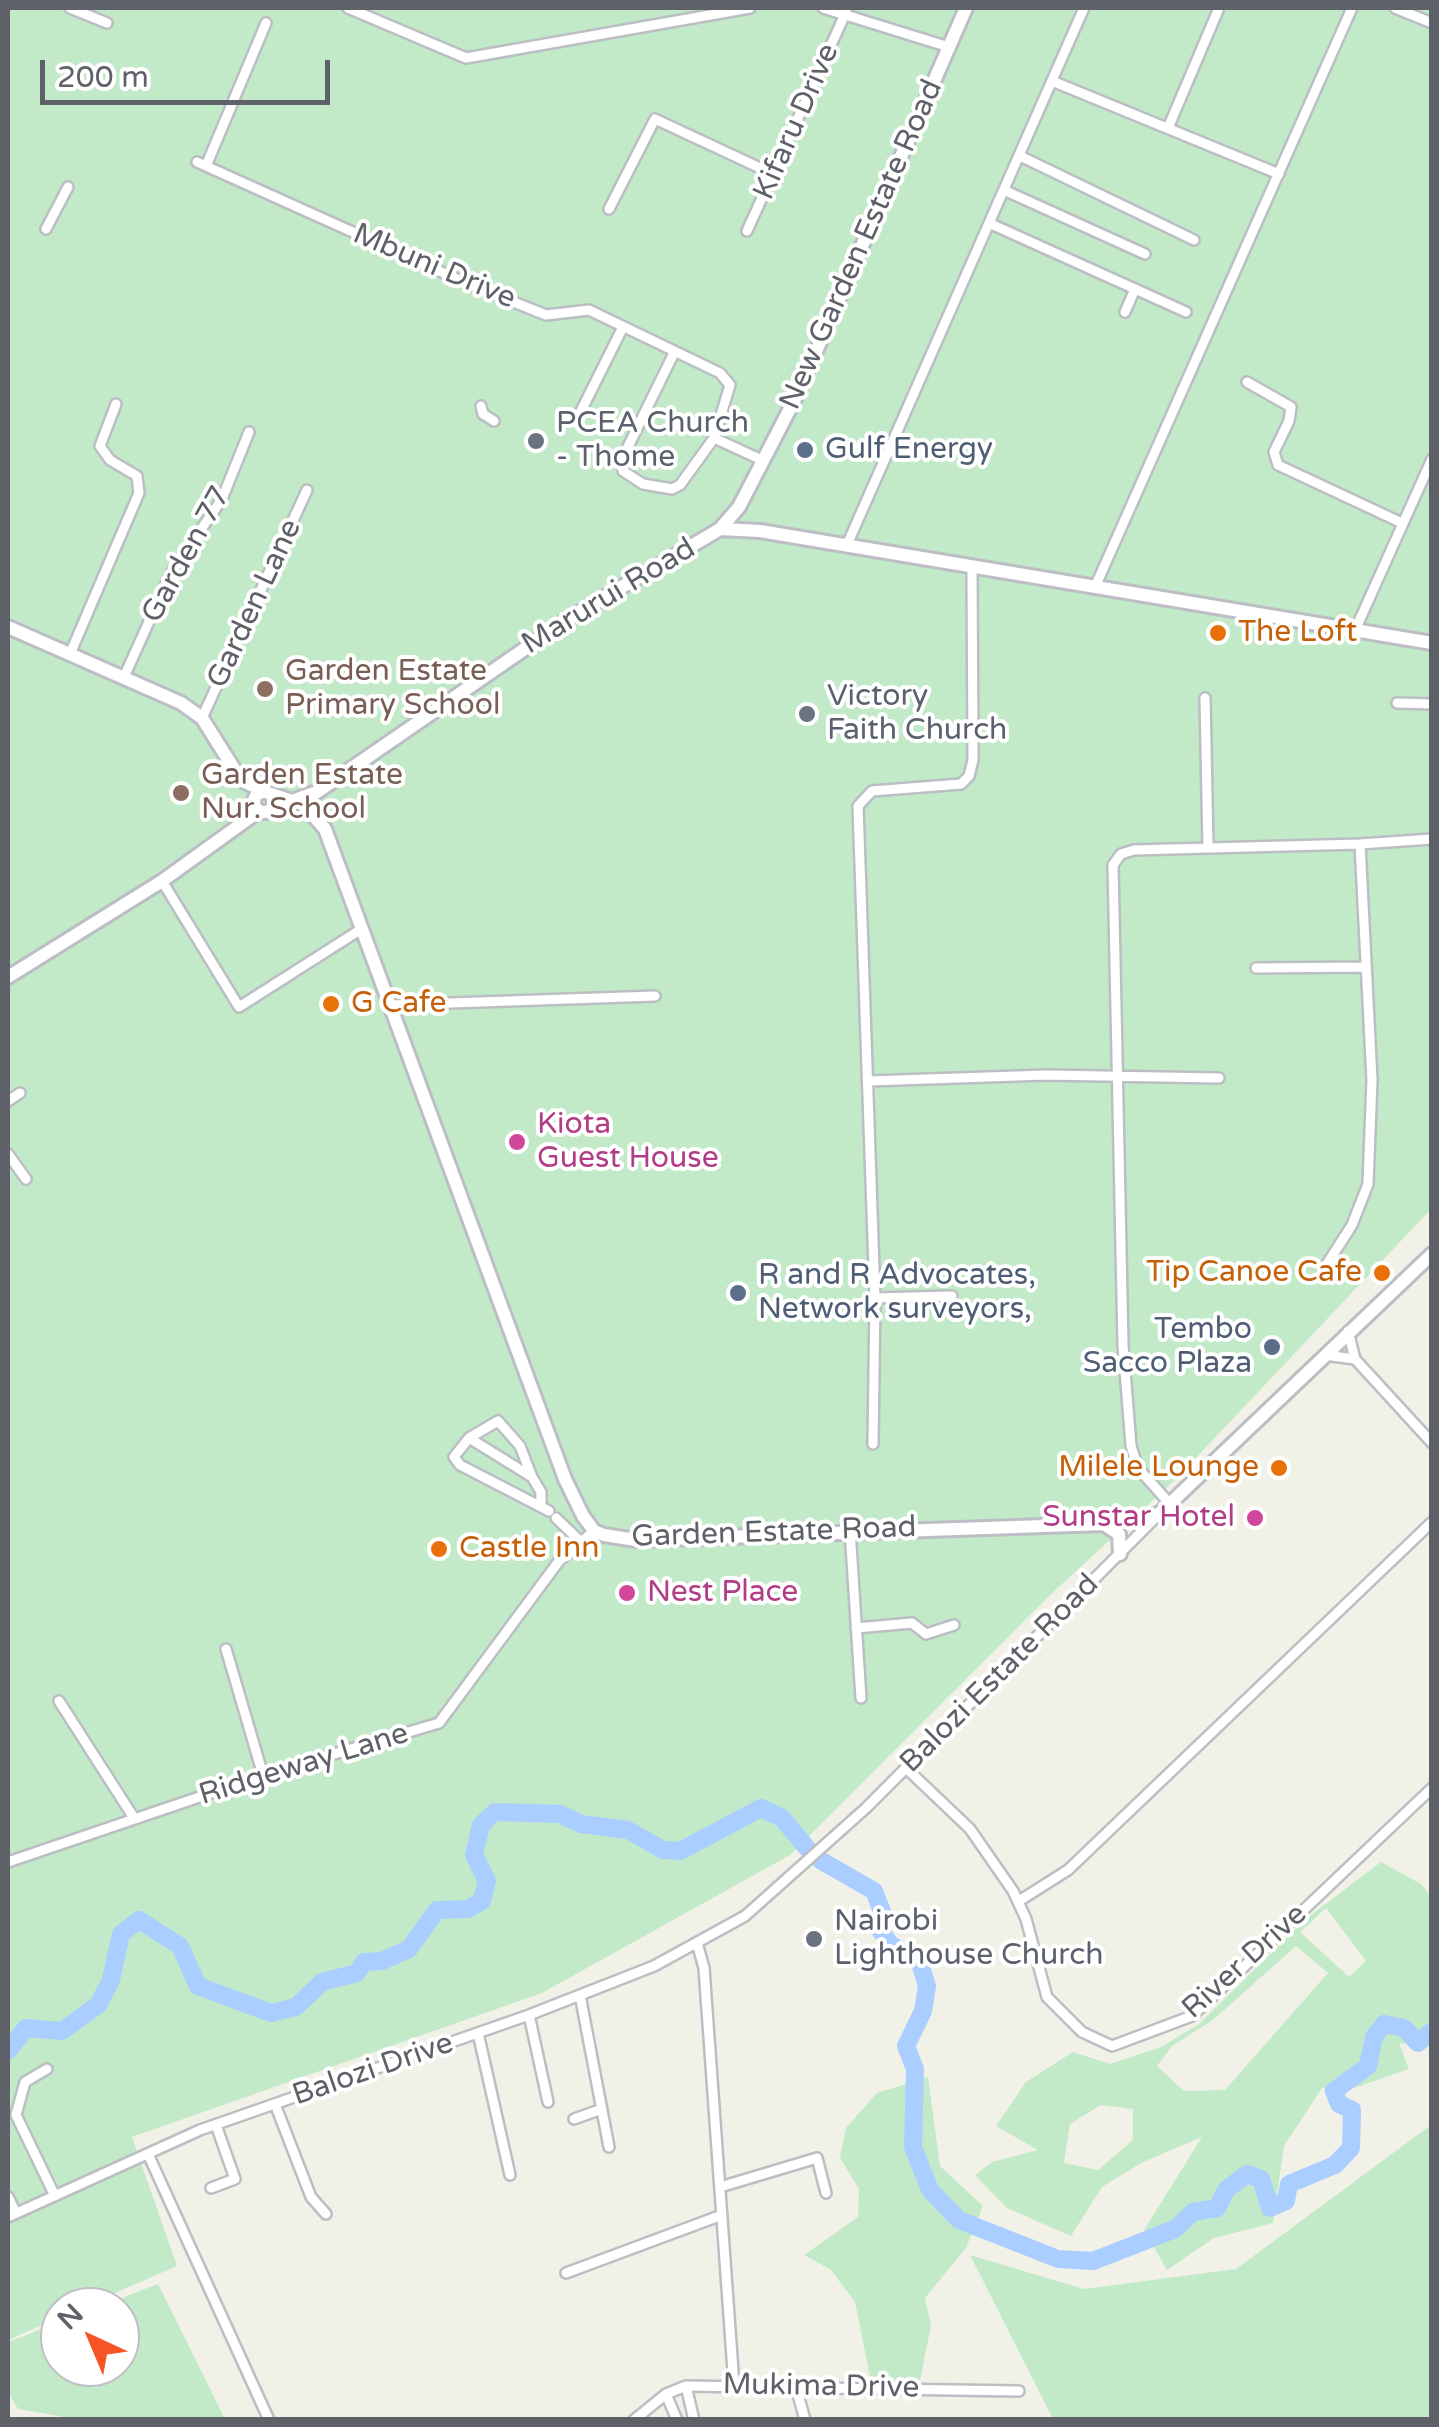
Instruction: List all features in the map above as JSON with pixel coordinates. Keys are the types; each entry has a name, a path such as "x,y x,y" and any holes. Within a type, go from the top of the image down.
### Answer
{"street":[{"path":"70,8 108,23"},
{"path":"348,8 466,58 750,8"},
{"path":"824,8 949,47"},
{"name":"New Garden Estate Road","path":"720,529 739,507 764,461 966,8"},
{"path":"846,547 1084,8"},
{"path":"1168,128 1219,8"},
{"path":"1094,587 1352,8"},
{"path":"1395,8 1432,23"},
{"name":"Kifaru Drive","path":"747,231 846,12"},
{"name":"Mbuni Drive","path":"266,24 202,164 546,315 589,310 728,379 714,438"},
{"path":"1052,81 1280,174"},
{"path":"610,209 654,119 775,175"},
{"path":"1020,156 1194,240"},
{"path":"46,229 68,187"},
{"path":"1006,192 1145,254"},
{"path":"990,224 1186,312"},
{"path":"1125,312 1135,289"},
{"path":"579,416 623,327"},
{"path":"674,353 621,461 623,471 643,484 672,489 680,485 714,438 764,461"},
{"path":"1247,382 1291,407 1290,421 1274,452 1278,466 1402,524"},
{"path":"70,654 139,492 134,473 102,452 101,440 116,404"},
{"path":"481,406 483,414 494,421"},
{"name":"Garden 77","path":"124,678 164,587 222,499 249,432"},
{"path":"1356,628 1432,459"},
{"name":"Garden Lane","path":"202,718 307,490"},
{"path":"739,507 760,531"},
{"path":"720,529 760,531 1432,643"},
{"name":"Marurui Road","path":"261,808 317,792 571,617 720,529"},
{"path":"873,1444 875,1298 858,806 872,791 960,784 969,776 973,760 972,568"},
{"path":"8,627 181,702 202,718 261,808"},
{"path":"1206,698 1208,847"},
{"path":"1397,703 1432,704"},
{"name":"Garden Estate Road","path":"241,780 296,801 321,821 566,1479 594,1531 636,1540 1103,1524 1159,1514"},
{"path":"317,792 321,821"},
{"path":"8,977 162,881 261,808 274,803 268,793"},
{"path":"1170,1504 1138,1468 1131,1446 1123,1345 1112,864 1126,851 1432,839"},
{"path":"1327,1264 1352,1225 1368,1184 1372,1080 1360,844"},
{"path":"162,881 239,1007 362,928"},
{"path":"1256,968 1366,967"},
{"path":"392,1005 655,996"},
{"path":"869,1081 1219,1078"},
{"path":"8,1101 20,1093"},
{"path":"8,1154 26,1179"},
{"path":"1159,1514 1432,1254"},
{"path":"875,1298 952,1296"},
{"path":"1348,1331 1355,1359 1432,1443"},
{"path":"1324,1355 1355,1359"},
{"path":"549,1511 520,1446 498,1421 469,1438 454,1458 460,1465 549,1511 580,1541"},
{"path":"469,1438 532,1478"},
{"name":"Balozi Estate Road","path":"839,1829 906,1768 1159,1514"},
{"path":"1018,1901 1068,1870 1432,1522"},
{"path":"1103,1524 1119,1534 1120,1554"},
{"path":"850,1530 861,1698"},
{"name":"Ridgeway Lane","path":"8,1862 263,1775 439,1723 540,1586 594,1531"},
{"path":"856,1628 912,1624 926,1634 954,1626"},
{"path":"226,1649 263,1775"},
{"path":"60,1701 134,1818"},
{"name":"River Drive","path":"906,1768 970,1829 1018,1901 1047,1997 1093,2040 1112,2046 1192,2016 1432,1788"},
{"name":"Balozi Drive","path":"12,2215 216,2124 529,2015 697,1944 745,1916 839,1829"},
{"path":"697,1944 704,1968 734,2385"},
{"path":"580,1995 610,2147"},
{"path":"529,2015 548,2102"},
{"path":"478,2033 510,2175"},
{"path":"47,2069 25,2082 16,2114 55,2196"},
{"path":"275,2104 311,2197 326,2214"},
{"path":"574,2119 602,2109"},
{"path":"210,2188 234,2179 216,2124"},
{"path":"148,2154 269,2420"},
{"path":"720,2187 817,2158 826,2193"},
{"path":"8,2197 12,2215"},
{"path":"566,2272 722,2215"},
{"path":"686,2386 694,2420"},
{"name":"Mukima Drive","path":"634,2420 666,2394 686,2386 1019,2390"},
{"path":"796,2386 806,2420"},
{"path":"666,2394 677,2420"}],"green space":[{"path":"8,8 1431,8 1431,1209 1176,1479 1049,1596 790,1855 542,1993 132,2137 177,2266 129,2287 40,2287 40,2326 8,2340"},
{"path":"1381,1862 1421,1884 1431,1896 1431,2046 1399,2043 1409,2069 1354,2088 1322,2088 1284,2146 1273,2223 1214,2238 1167,2270 1144,2230 1202,2137 1141,2163 1102,2187 1071,2236 1007,2208 975,2175 992,2162 1038,2150 996,2126 1026,2082 1073,2052 1110,2064 1161,2047 1199,2024 1307,1918","holes":["1326,1908 1366,1961 1349,1977 1300,1932","1296,1946 1328,1973 1225,2090 1184,2091 1157,2066 1172,2046 1213,2020","1101,2105 1133,2109 1133,2140 1098,2170 1064,2163 1070,2124"]},
{"path":"928,2077 940,2166 983,2206 966,2248 925,2298 931,2325 919,2386 872,2387 855,2302 831,2270 804,2255 858,2217 859,2189 840,2158 846,2128 877,2093"},
{"path":"1431,2125 1431,2419 1053,2419 970,2255 1084,2289 1236,2269"},
{"path":"158,2284 225,2419 76,2419 18,2409 8,2392 8,2342 40,2330 40,2387 140,2387 140,2291"}],"waterway":[{"path":"8,2051 26,2028 62,2031 98,2005 111,1980 121,1934 139,1920 180,1946 198,1986 271,2013 296,2007 322,1982 357,1973 364,1962 382,1961 409,1949 437,1910 468,1909 482,1901 487,1881 474,1855 481,1825 495,1812 560,1814 581,1824 628,1830 663,1850 680,1851 761,1808 782,1818 807,1848"},
{"path":"820,1860 874,1891 883,1914 878,1927 890,1944 920,1963 927,1986 923,2011 906,2046 915,2069 913,2147 930,2190 959,2220 1058,2259 1093,2261 1175,2229 1193,2212 1217,2208 1227,2189 1247,2174 1261,2179 1270,2208 1286,2201 1289,2184 1335,2165 1351,2148 1352,2110 1339,2104 1334,2091 1368,2066 1374,2037 1384,2024 1404,2028 1418,2043 1432,2031"}],"place":[{"name":"PCEA Church - Thome","path":"536,441"},
{"name":"Gulf Energy","path":"805,450"},
{"name":"The Loft","path":"1218,633"},
{"name":"Garden Estate Primary School","path":"265,689"},
{"name":"Victory Faith Church","path":"807,714"},
{"name":"Garden Estate Nur. School","path":"181,793"},
{"name":"G Cafe","path":"331,1004"},
{"name":"Kiota Guest House","path":"517,1142"},
{"name":"Tip Canoe Cafe","path":"1382,1273"},
{"name":"R and R Advocates, Network surveyors,","path":"738,1293"},
{"name":"Tembo Sacco Plaza","path":"1272,1347"},
{"name":"Milele Lounge","path":"1279,1468"},
{"name":"Sunstar Hotel","path":"1255,1518"},
{"name":"Castle Inn","path":"439,1549"},
{"name":"Nest Place","path":"627,1593"},
{"name":"Nairobi Lighthouse Church","path":"814,1939"}]}
